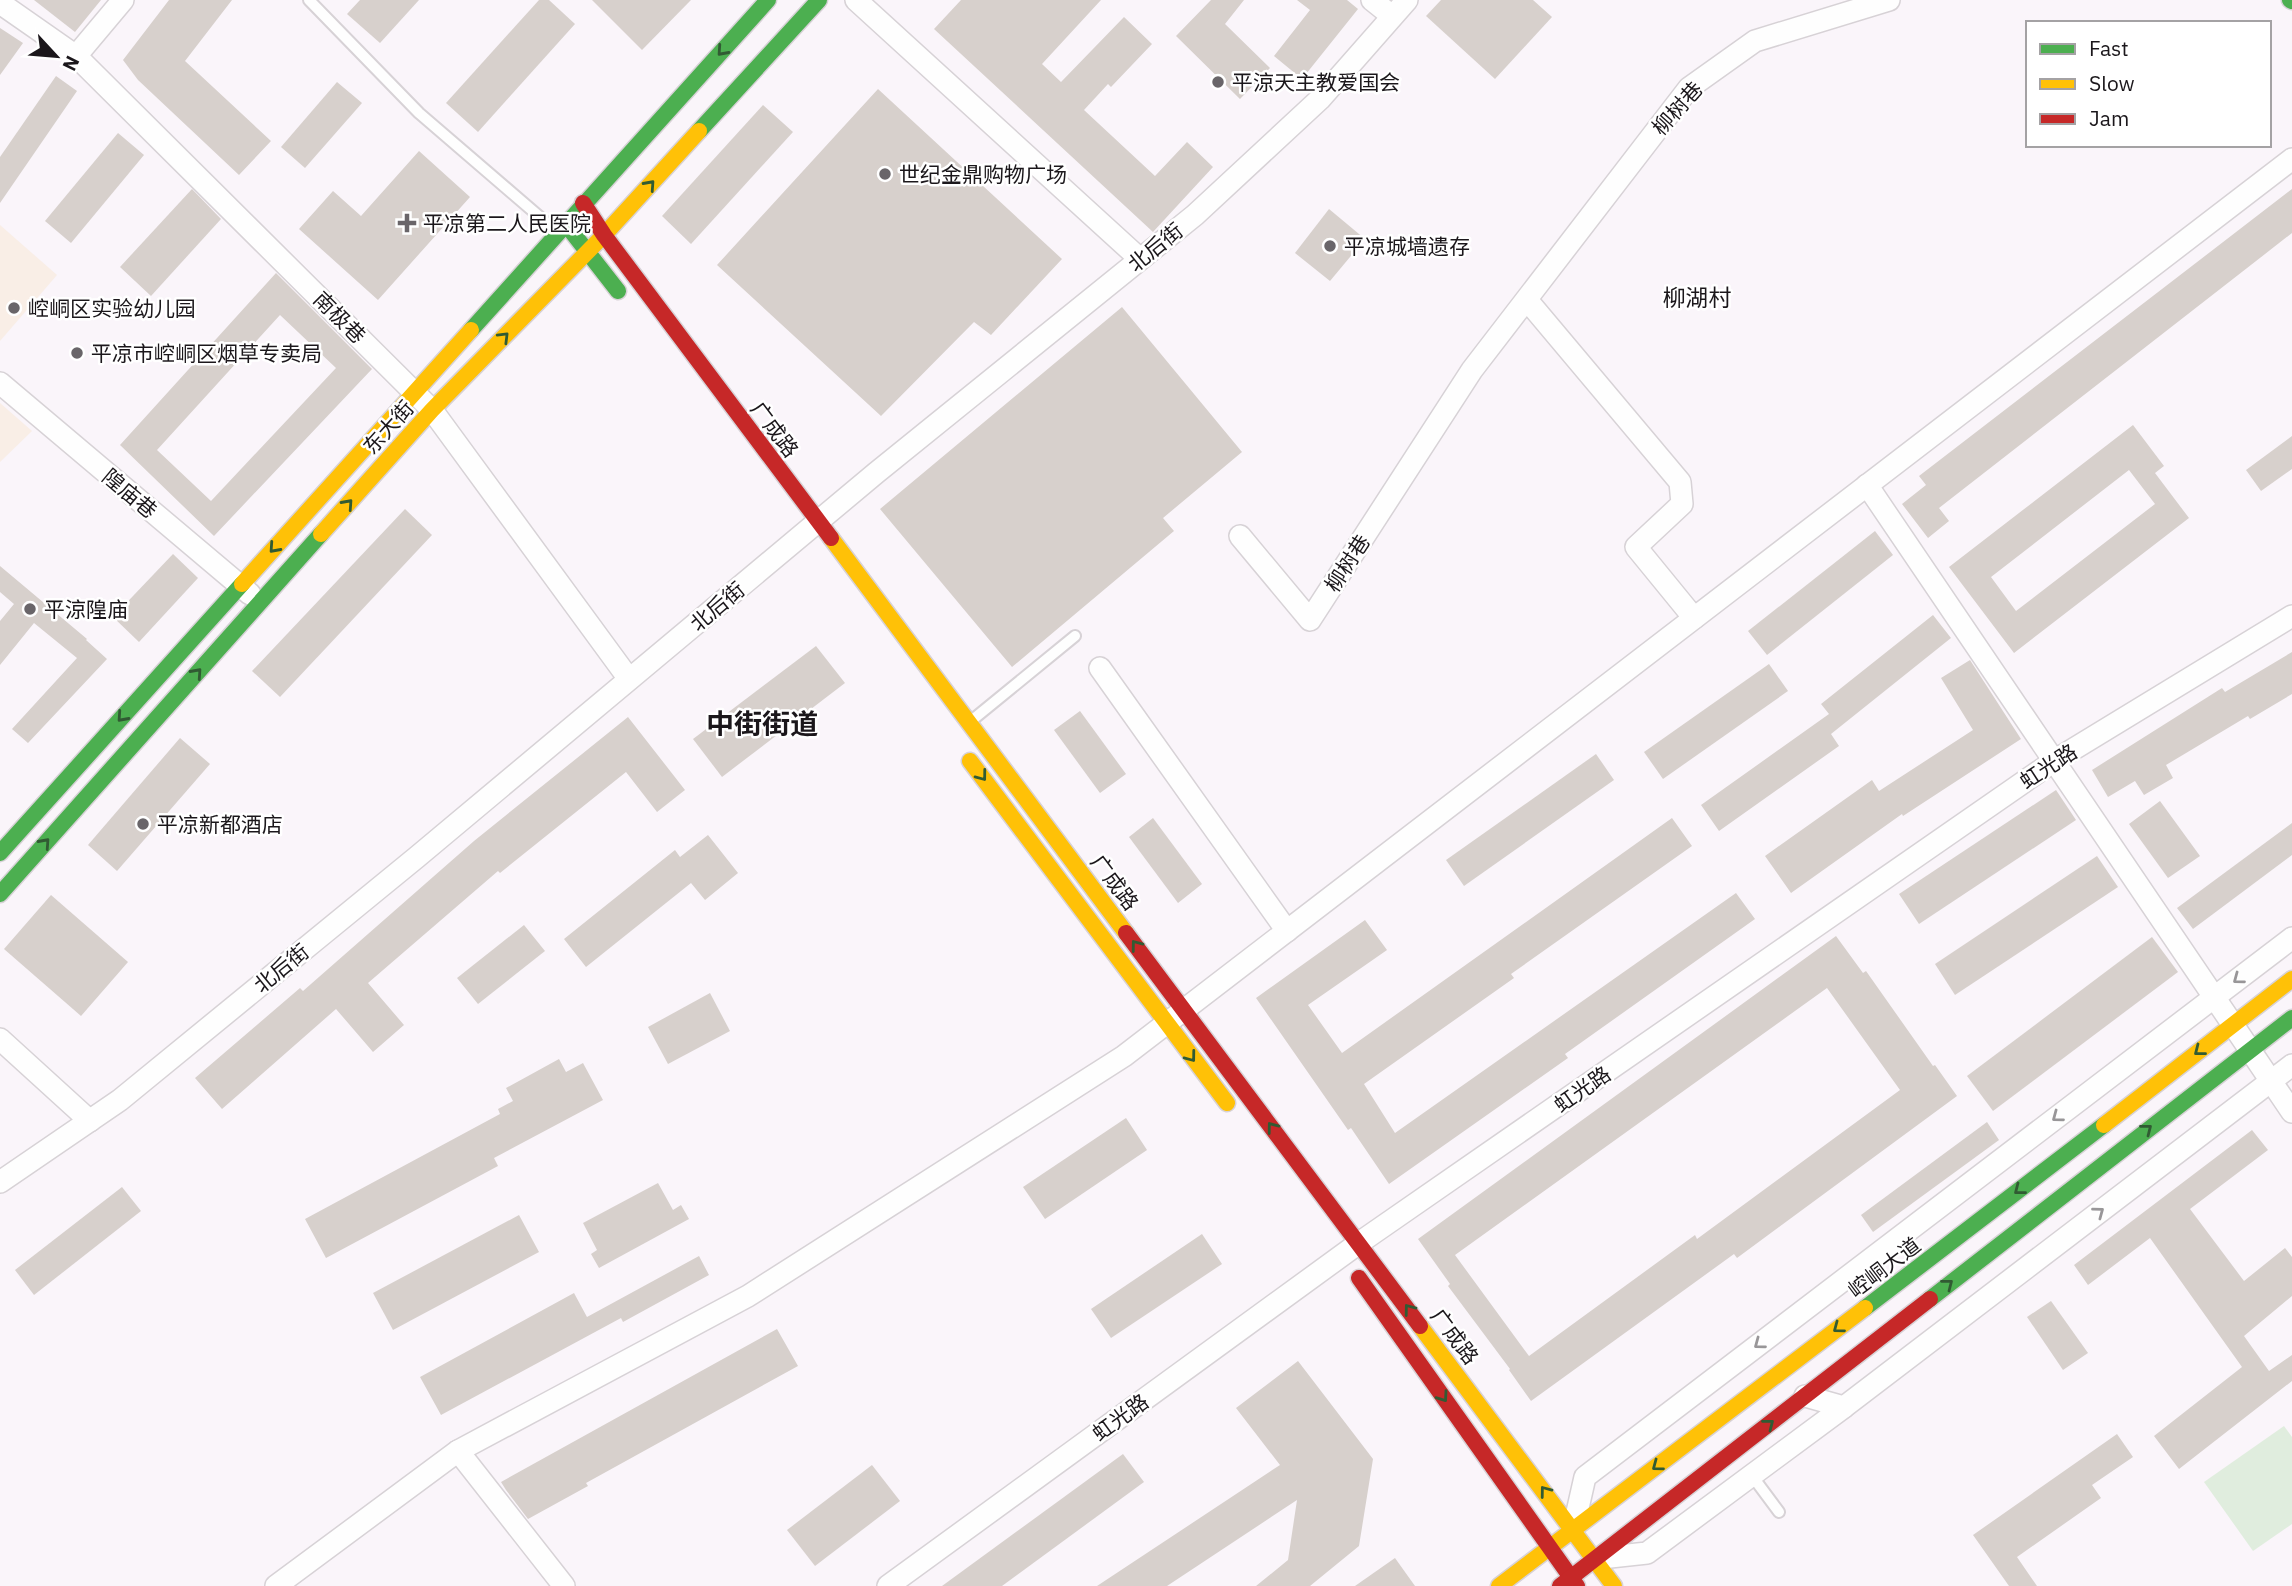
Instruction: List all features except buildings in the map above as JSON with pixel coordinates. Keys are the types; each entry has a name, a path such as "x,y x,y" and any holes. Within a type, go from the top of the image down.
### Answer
{"main road":[{"name":"东大街","path":"0,853 768,0"},
{"name":"东大街","path":"0,894 432,410 604,235 819,0"},
{"name":"广成路","path":"583,203 806,532 969,722 1184,1010 1549,1548 1569,1583"},
{"path":"561,228 588,251 629,306"},
{"name":"广成路","path":"959,746 1234,1112"},
{"name":"崆峒大道","path":"1499,1586 2292,979"},
{"path":"1569,1583 1595,1559 1742,1464 1805,1396 2292,1018"},
{"name":"广成路","path":"1346,1248 1573,1530 1614,1586"}],"street":[{"path":"76,56 123,0"},
{"path":"856,0 1140,260"},
{"path":"1372,0 1399,8"},
{"name":"柳树巷","path":"1240,536 1310,620 1472,370 1689,88 1755,41 1889,0"},
{"name":"南极巷","path":"0,3 76,56 432,410 629,679"},
{"name":"北后街","path":"0,1182 120,1100 806,532 1195,215 1320,99 1399,8"},
{"path":"276,1586 458,1451 747,1296 1124,1056 2292,159"},
{"path":"1527,300 1680,482 1682,503 1636,547 1694,618"},
{"name":"隍庙巷","path":"0,383 259,603"},
{"path":"1867,485 2292,1112"},
{"name":"虹光路","path":"888,1586 1346,1248 2054,761 2292,616"},
{"path":"1100,668 1287,931"},
{"path":"1573,1530 1585,1477 2292,938"},
{"path":"0,1039 90,1121"},
{"path":"1595,1559 1647,1553 1742,1464 1844,1407 2292,1065"},
{"path":"1805,1396 1844,1407"},
{"path":"458,1451 564,1586"}],"lane":[{"path":"309,0 419,113 561,228"},
{"path":"969,722 1075,636"},
{"path":"1742,1464 1779,1512"}],"shaded area":[{"name":"崆峒区实验幼儿园","path":"0,225 57,275 0,341"},
{"path":"0,403 32,431 0,462"}],"green space":[{"path":"2284,1426 2292,1437 2292,1524 2253,1551 2204,1482"}],"traffic: fast":[{"path":"471,330 768,0"},
{"path":"699,131 819,0"},
{"path":"565,223 618,291"},
{"path":"0,894 321,534"},
{"path":"0,853 242,584"},
{"path":"1930,1299 2292,1018"},
{"path":"1865,1308 2104,1125"}],"traffic: slow":[{"path":"321,534 432,410 604,235 699,131"},
{"path":"242,584 471,330"},
{"path":"831,538 1126,933"},
{"path":"970,761 1227,1103"},
{"path":"2104,1125 2292,979"},
{"path":"1499,1586 1865,1308"},
{"path":"1420,1326 1614,1586"}],"traffic: jam":[{"path":"583,203 604,235 831,538"},
{"path":"1126,933 1420,1326"},
{"path":"1359,1278 1577,1586"},
{"path":"1560,1586 1930,1299"}],"place":[{"name":"平涼天主教爱国会","path":"1218,82"},
{"name":"世纪金鼎购物广场","path":"885,174"},
{"name":"平凉第二人民医院","path":"407,223"},
{"name":"平凉城墙遗存","path":"1330,246"},
{"name":"崆峒区实验幼儿园","path":"14,308"},
{"name":"平凉市崆峒区烟草专卖局","path":"77,353"},
{"name":"平涼隍庙","path":"30,609"},
{"name":"平凉新都酒店","path":"143,824"}],"district":[{"name":"柳湖村","path":"1697,297"},
{"name":"中街街道","path":"762,723"}]}
